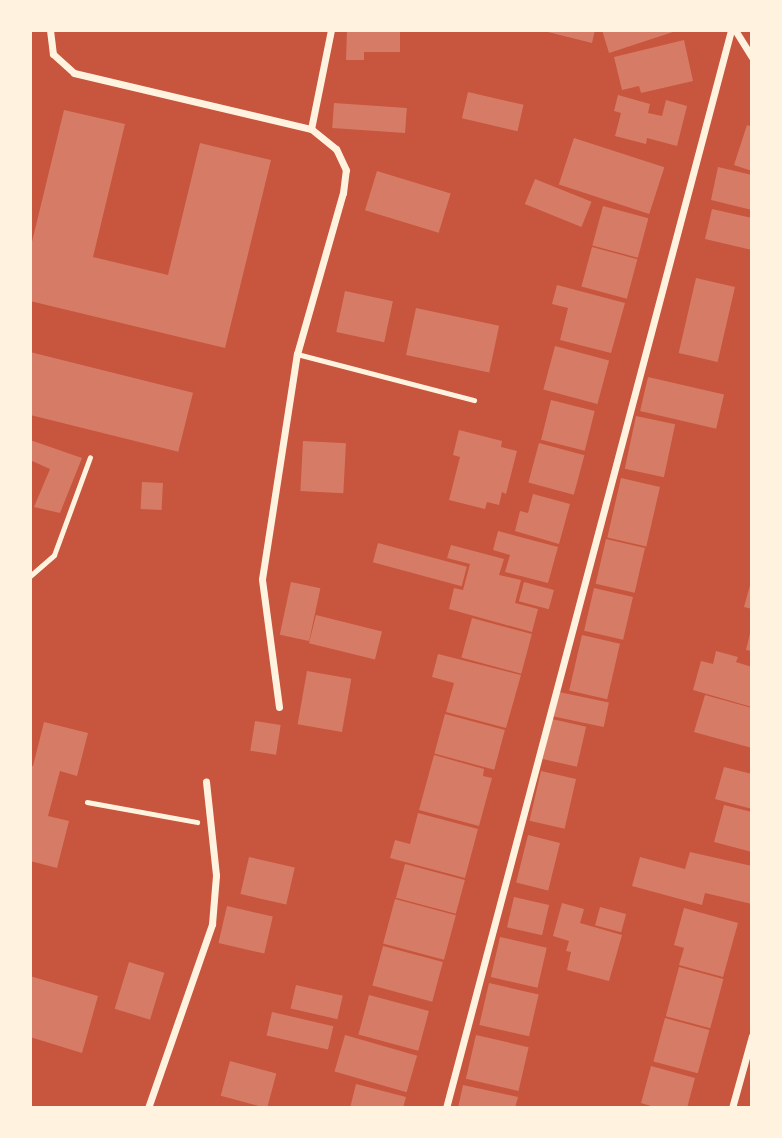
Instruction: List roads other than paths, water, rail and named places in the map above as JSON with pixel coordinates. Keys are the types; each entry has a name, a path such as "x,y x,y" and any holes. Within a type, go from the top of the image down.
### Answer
{"street":[{"path":"50,30 52,54 74,73 311,129 336,149 345,170 343,193 297,354 262,579 279,707"},
{"path":"311,129 331,30"},
{"path":"733,30 752,57"},
{"path":"446,1108 733,30"},
{"path":"148,1108 212,924 216,875 206,782"},
{"path":"732,1108 752,1035"}],"lane":[{"path":"297,354 474,400"},
{"path":"30,576 54,555 90,457"}]}
